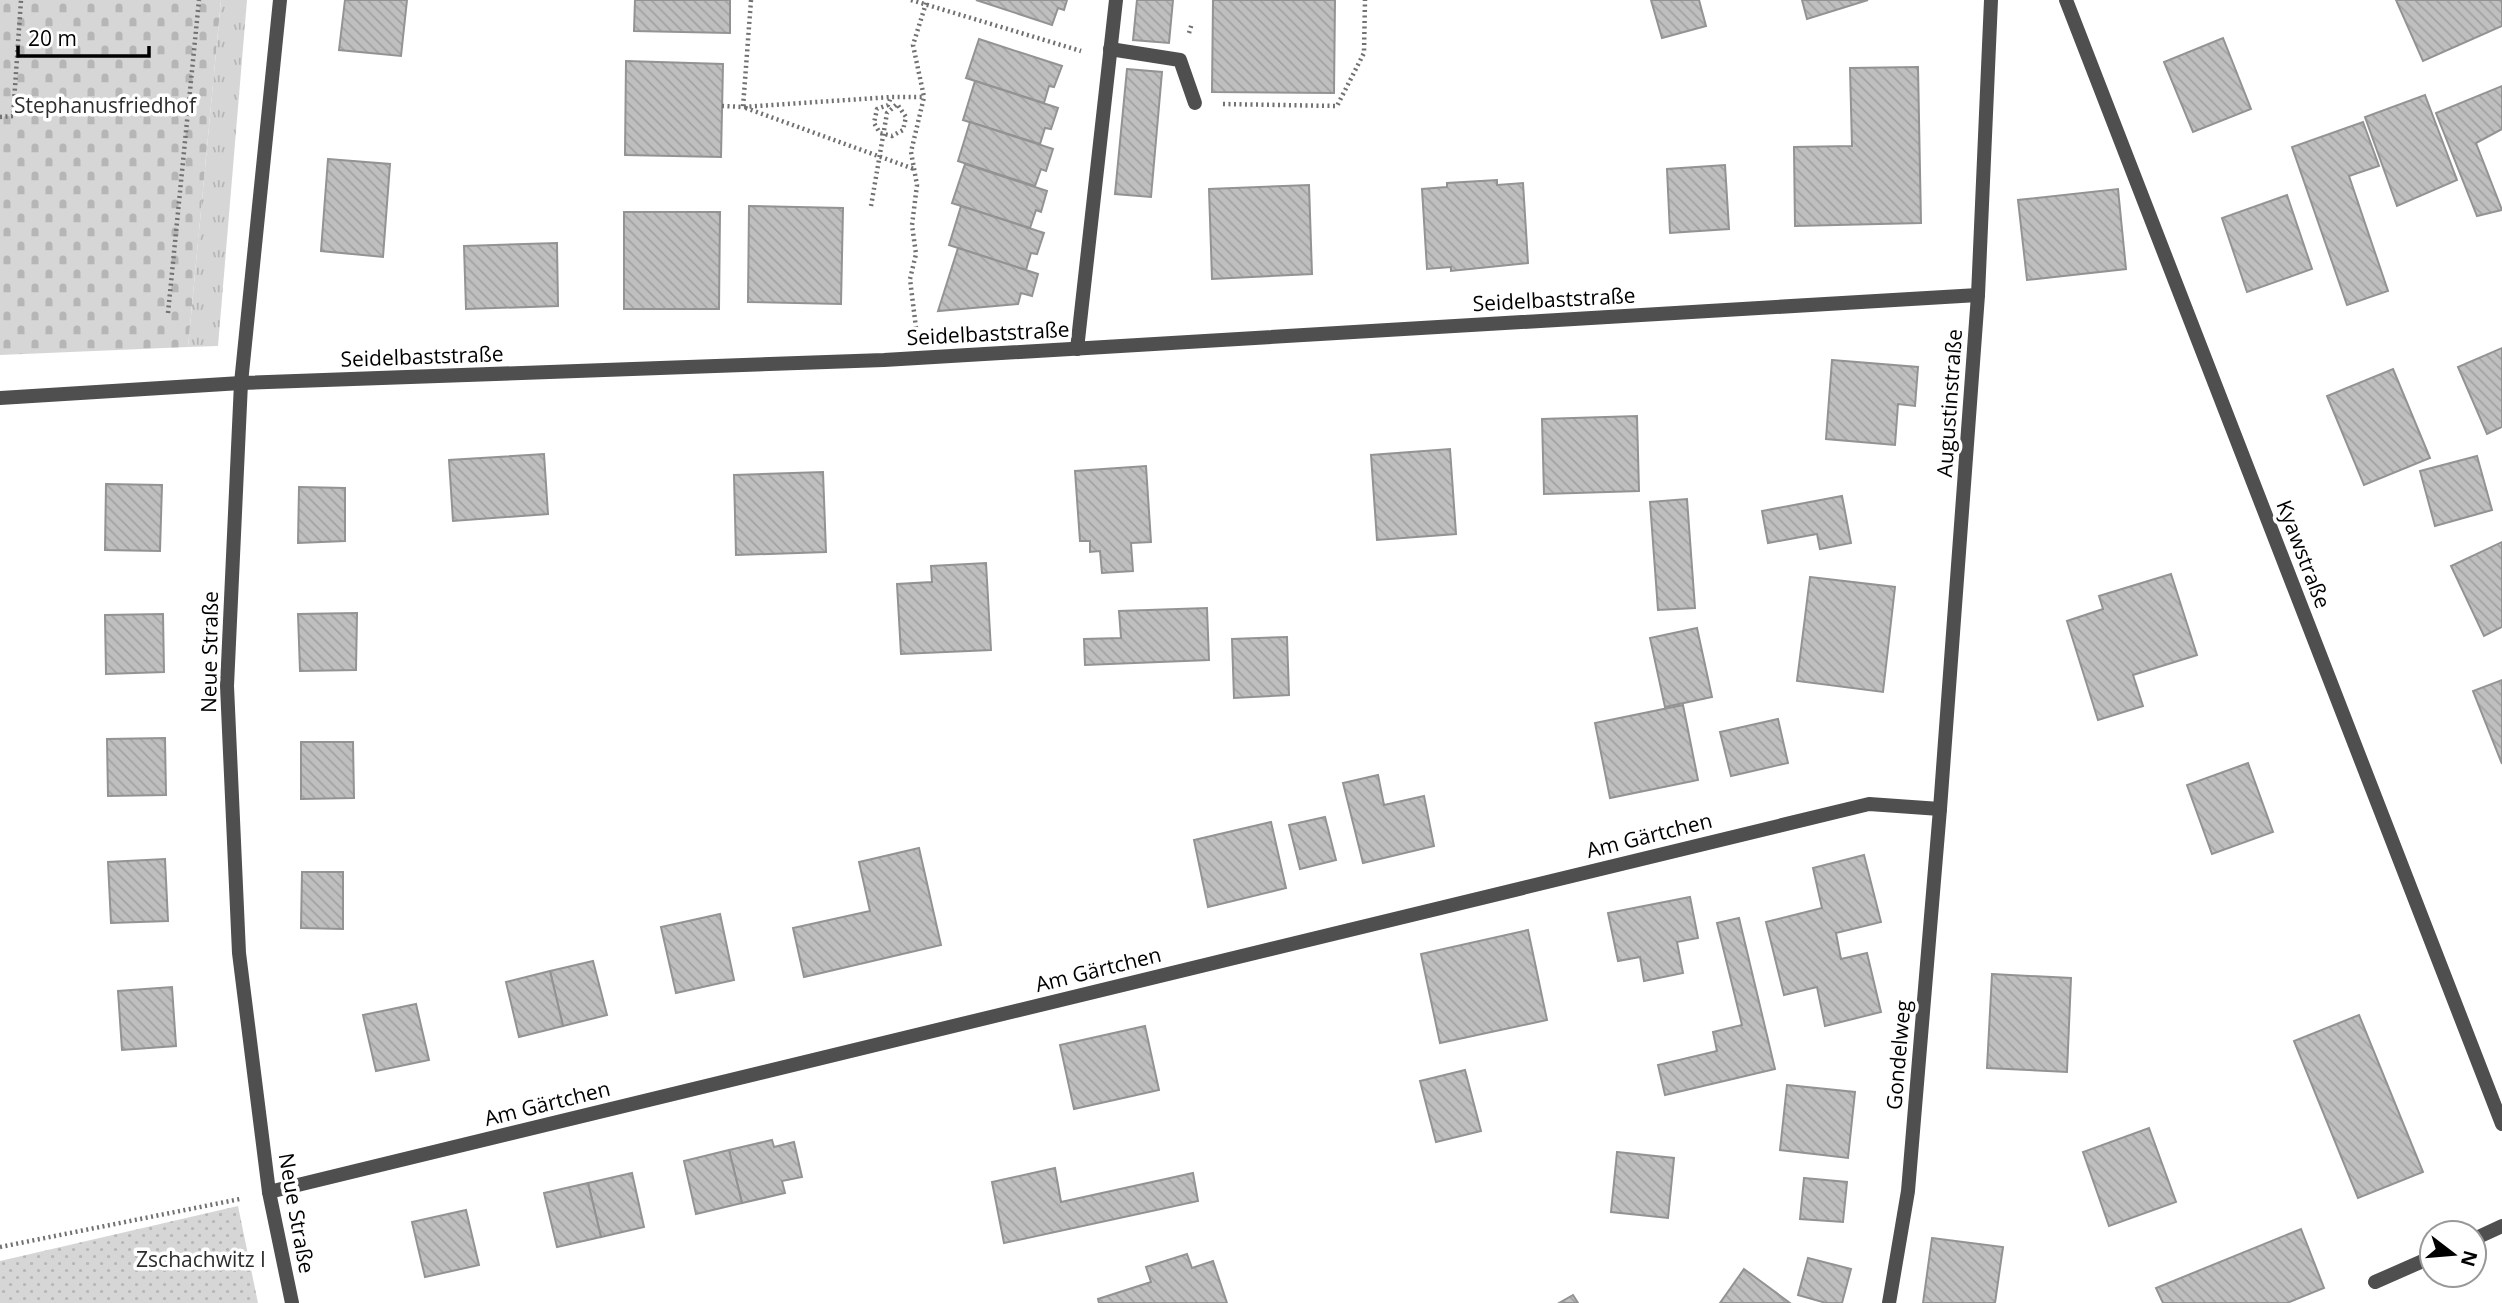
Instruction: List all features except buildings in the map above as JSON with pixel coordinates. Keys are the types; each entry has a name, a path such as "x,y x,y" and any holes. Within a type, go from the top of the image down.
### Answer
{"street":[{"name":"Neue Straße","path":"280,0 241,383 227,686 239,953 268,1192 292,1303"},
{"path":"1077,349 1115,0"},
{"name":"Augustinstraße","path":"1940,809 1978,295 1990,0"},
{"name":"Kyawstraße","path":"2066,0 2502,1124"},
{"path":"1109,54 1180,60 1195,103"},
{"name":"Seidelbaststraße","path":"0,398 241,383 884,360 1978,295"},
{"name":"Am Gärtchen","path":"268,1192 1869,804 1940,809"},
{"name":"Gondelweg","path":"1889,1303 1908,1191 1940,809"},
{"path":"2375,1282 2418,1263"}],"path":[{"path":"0,117 13,116 21,0"},
{"path":"168,313 199,0"},
{"path":"744,107 751,0"},
{"path":"911,0 927,2 1109,54"},
{"path":"1195,103 1337,106 1364,53 1366,0"},
{"path":"919,357 910,279 916,254 912,225 917,185 911,152 924,97 913,44 927,2"},
{"path":"871,206 873,192 880,153 882,140 884,127 887,113 897,104 906,117 902,130 892,135 880,133 874,123 877,109 888,105 891,97"},
{"path":"722,106 924,97"},
{"path":"744,107 914,169"},
{"path":"0,1247 268,1192"}],"green space":[{"name":"Stephanusfriedhof","path":"0,0 221,0 188,347 0,355"},
{"path":"221,0 247,0 218,346 188,347"},
{"name":"Zschachwitz I","path":"238,1206 258,1303 0,1303 0,1261"}]}
